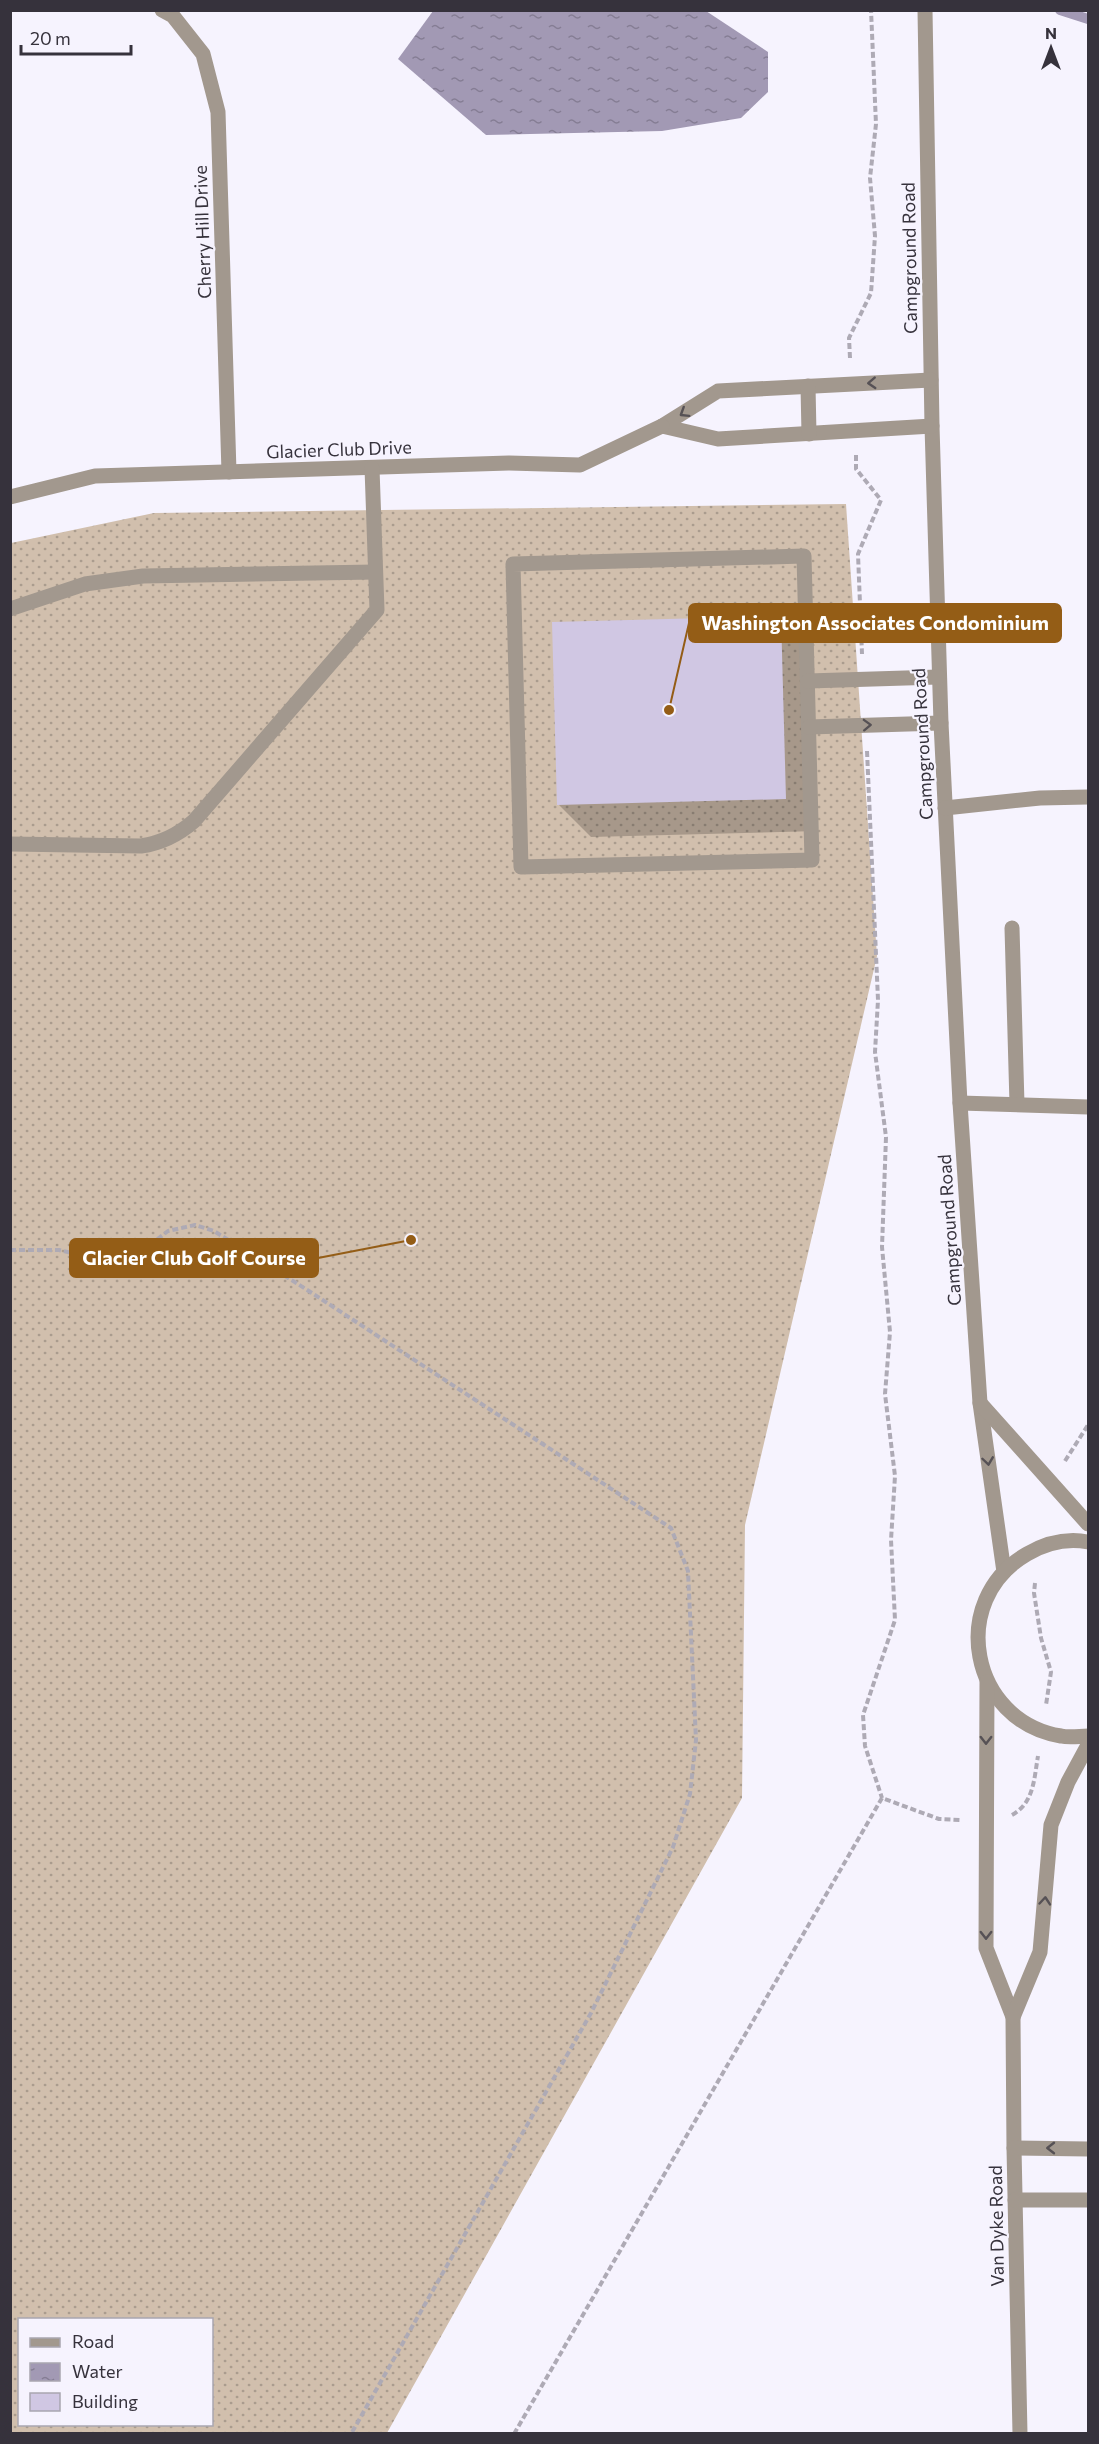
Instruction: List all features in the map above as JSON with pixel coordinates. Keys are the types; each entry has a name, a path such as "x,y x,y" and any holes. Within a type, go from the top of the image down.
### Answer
{"street":[{"name":"Cherry Hill Drive","path":"162,10 173,16 203,54 218,112 229,472"},
{"name":"Campground Road","path":"925,10 940,723 960,1102 980,1403 1004,1572"},
{"name":"Glacier Club Drive","path":"10,497 95,476 509,464 580,465 662,426 718,391 931,380"},
{"path":"808,386 809,434"},
{"path":"662,426 718,439 932,426"},
{"path":"10,844 141,846 158,843 182,832 202,812 377,610 372,468"},
{"path":"804,556 808,681 813,860 521,867 513,564 804,556"},
{"path":"10,609 85,584 143,576 375,572"},
{"path":"808,681 938,677"},
{"path":"809,727 940,723"},
{"path":"945,808 1040,798 1089,797"},
{"path":"1012,928 1017,1104"},
{"path":"960,1102 1089,1107"},
{"path":"980,1403 1089,1524"},
{"path":"1089,1542 1074,1539 1041,1546 1012,1562 991,1588 979,1619 977,1651 987,1682 1005,1708 1031,1726 1061,1736 1089,1736"},
{"name":"Van Dyke Road","path":"987,1682 986,1948 1013,2017 1020,2433"},
{"name":"Van Dyke Road","path":"1013,2017 1040,1952 1051,1825 1068,1782 1089,1745"},
{"path":"1014,2148 1089,2149"},
{"path":"1015,2200 1089,2200"}],"path":[{"path":"852,384 849,338 871,293 875,236 870,178 876,124 871,10"},
{"path":"855,431 856,469 880,500 858,554 864,679"},
{"path":"514,2433 882,1798 865,1746 863,1715 895,1620 891,1540 895,1476 885,1394 890,1332 882,1246 886,1137 875,1052 878,1000 866,725"},
{"path":"10,1250 59,1250 102,1260 146,1248 168,1231 195,1225 214,1231 671,1528 688,1571 696,1740 690,1794 673,1847 591,2013 351,2433"},
{"path":"1051,1482 1089,1425"},
{"path":"882,1798 939,1819 986,1823 1003,1819 1022,1810 1031,1796 1051,1672 1041,1638 1034,1593 1041,1546"}],"shaded area":[{"path":"846,504 877,956 745,1525 742,1798 387,2433 11,2433 11,543 154,513"}],"water":[{"path":"433,11 706,11 768,52 768,92 741,118 662,131 486,135 398,59"}],"building":[{"path":"781,616 786,799 557,805 552,622"}],"waterway":[{"path":"1060,10 1088,19"}],"place":[{"name":"Washington Associates Condominium","path":"669,710"},
{"name":"Glacier Club Golf Course","path":"411,1240"}]}
